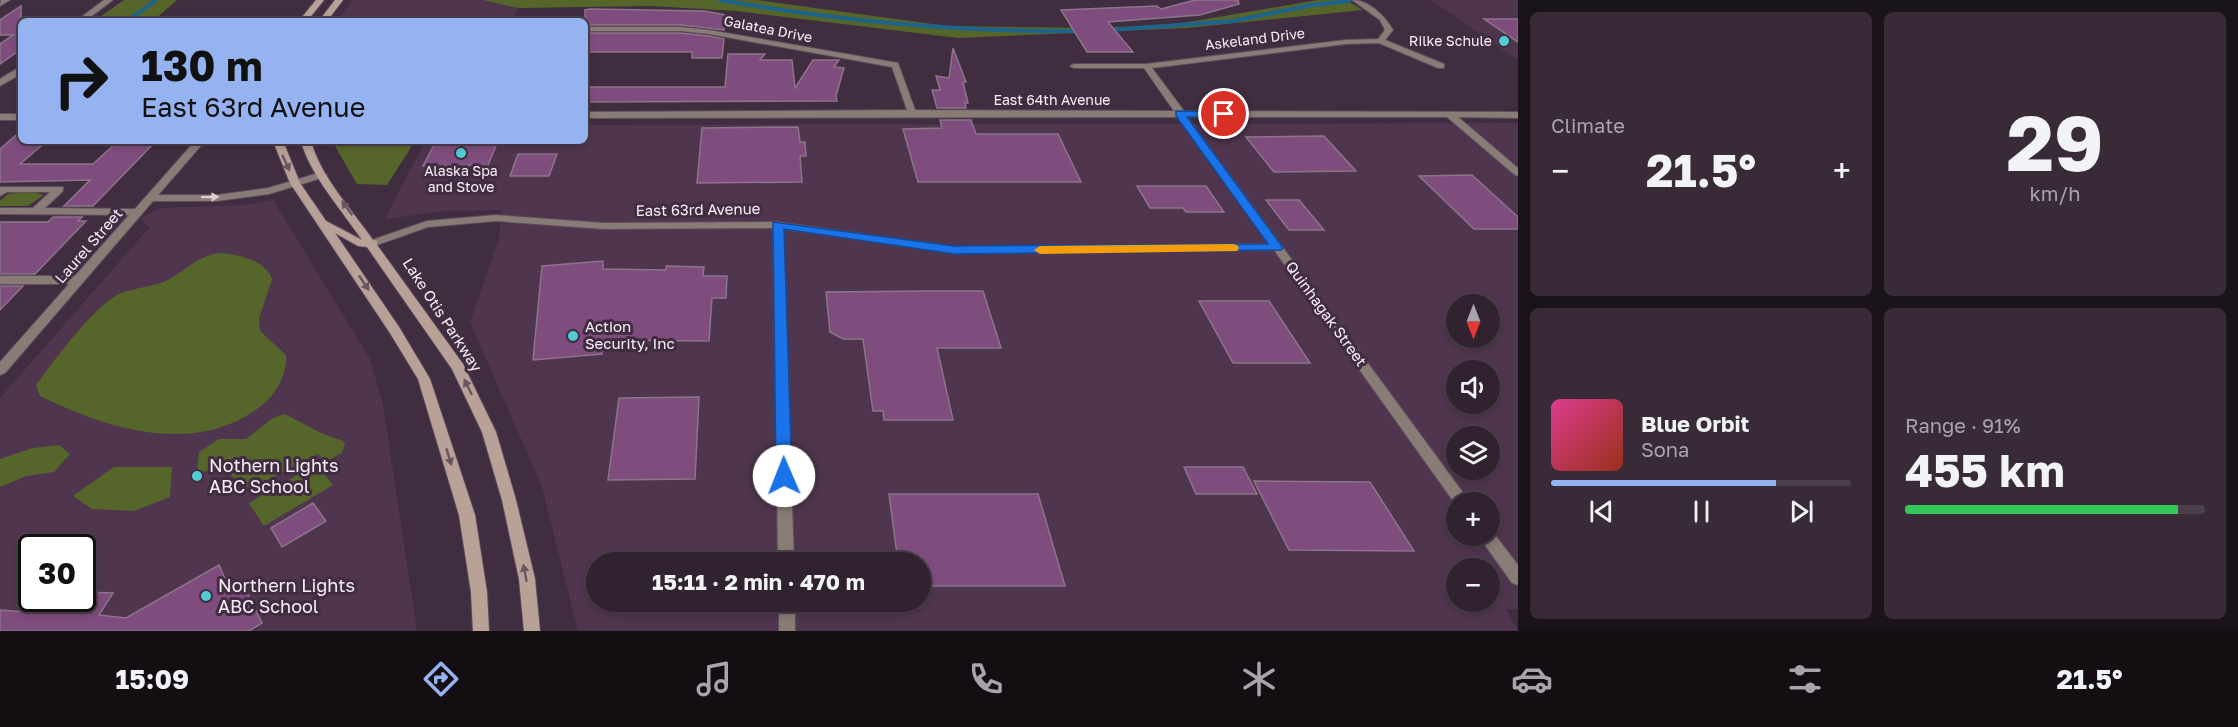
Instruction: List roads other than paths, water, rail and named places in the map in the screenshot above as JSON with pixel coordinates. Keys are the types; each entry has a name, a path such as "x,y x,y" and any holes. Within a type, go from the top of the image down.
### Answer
{"main road":[{"path":"305,18 320,0"},
{"path":"325,18 339,0"},
{"path":"312,18 318,10 314,7"},
{"path":"279,144 295,183 395,330 424,379 467,515 479,592 481,631"},
{"name":"Lake Otis Parkway","path":"307,144 322,175 373,243 458,367 489,432 509,501 524,568 532,631"},
{"path":"322,221 362,244 373,243"}],"street":[{"path":"0,4 6,0"},
{"path":"84,18 109,0"},
{"path":"1356,0 1383,19 1389,30 1380,41 1441,66"},
{"name":"Galatea Drive","path":"588,29 681,28 895,65 912,114"},
{"name":"Askeland Drive","path":"1074,66 1146,66 1346,42 1380,41"},
{"name":"Quinhagak Street","path":"1146,66 1456,492"},
{"path":"0,83 18,72"},
{"name":"East 64th Avenue","path":"588,115 1518,115"},
{"path":"1450,115 1518,173"},
{"path":"0,117 18,117"},
{"name":"Laurel Street","path":"2,367 197,144"},
{"path":"151,198 217,198 269,191 322,175"},
{"path":"0,193 4,189 59,189 35,212"},
{"path":"0,211 138,212"},
{"name":"East 63rd Avenue","path":"373,243 427,224 496,218 604,226 778,225 954,250 1277,248"},
{"path":"778,225 786,552"},
{"path":"0,280 79,280"},
{"path":"1494,546 1518,578"},
{"path":"787,612 787,631"}],"waterway":[{"path":"131,18 156,0"},
{"path":"720,0 809,14 899,24 989,30 1079,31"},
{"path":"1110,30 1233,21 1312,5 1349,1"}],"place":[{"name":"Rilke Schule","path":"1504,41"},
{"name":"Alaska Spa and Stove","path":"461,153"},
{"name":"Action Security, Inc","path":"573,336"},
{"name":"Nothern Lights ABC School","path":"197,476"},
{"name":"Northern Lights ABC School","path":"206,596"}]}
